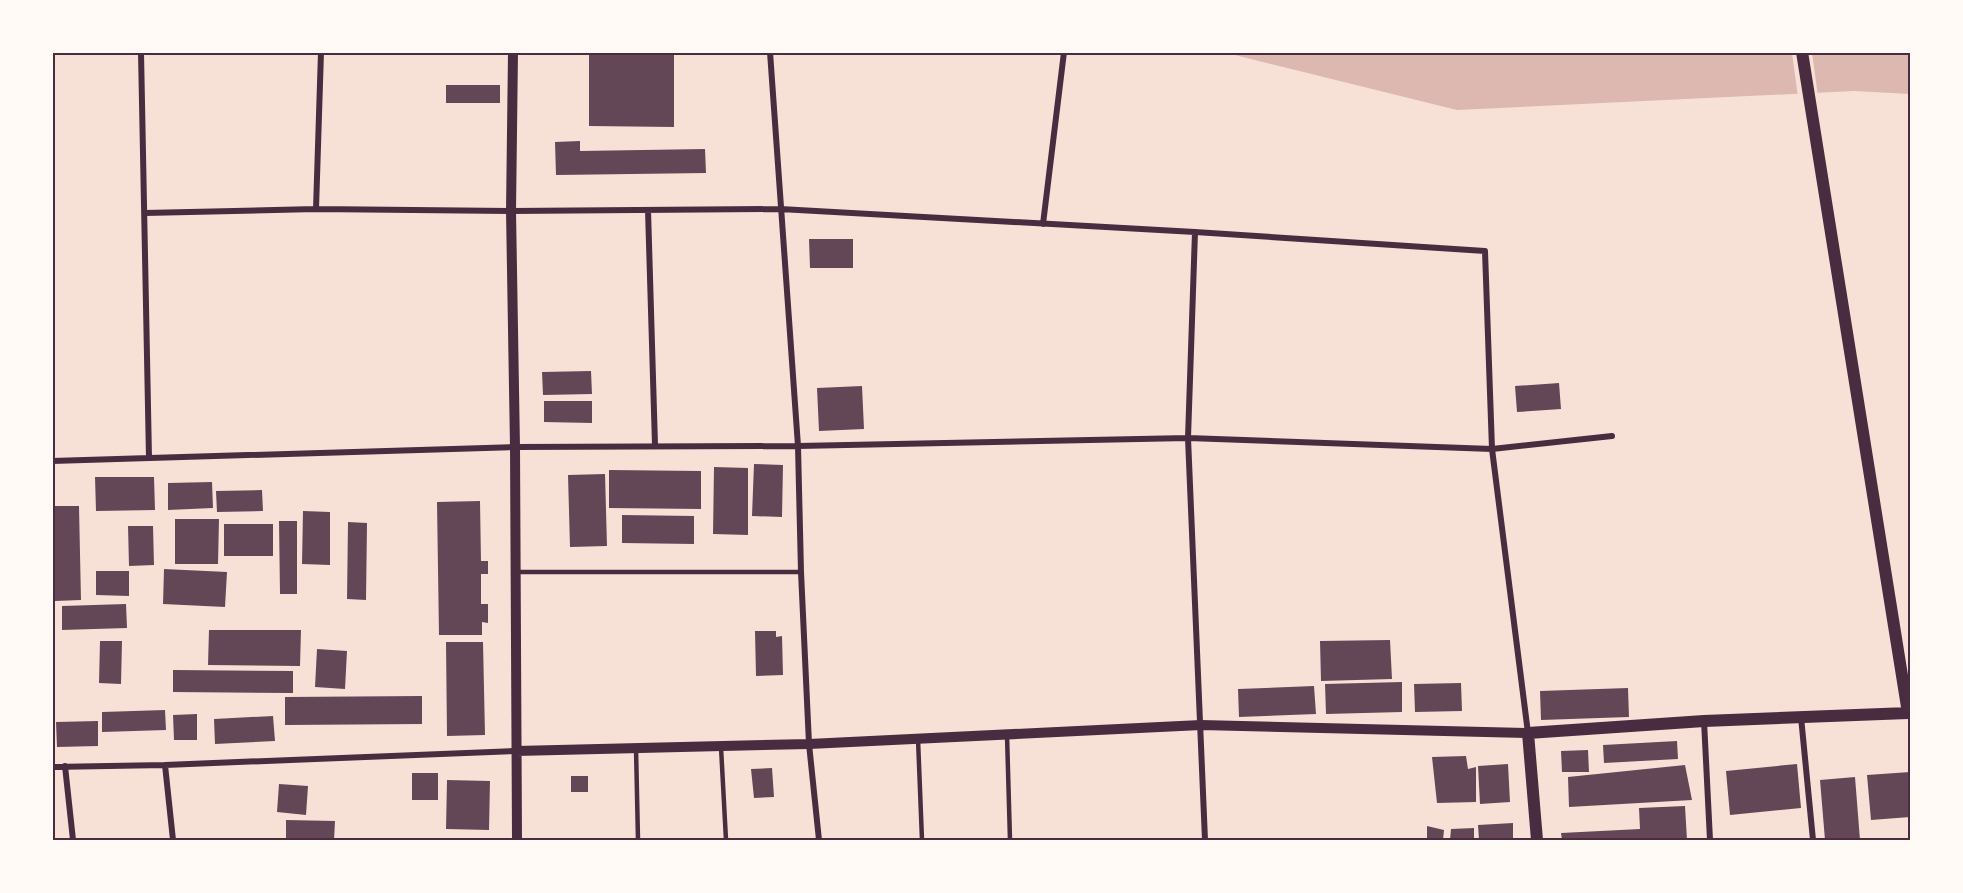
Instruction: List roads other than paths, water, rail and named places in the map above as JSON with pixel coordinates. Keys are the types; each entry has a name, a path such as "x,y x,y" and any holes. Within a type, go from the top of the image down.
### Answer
{"main road":[{"path":"1537,840 1528,733 1704,721 1909,713 1802,52"}],"street":[{"path":"141,52 149,458"},
{"path":"316,209 321,52"},
{"path":"513,52 511,211 517,840"},
{"path":"770,52 798,446 809,744 819,840"},
{"path":"1043,224 1064,52"},
{"path":"52,766 165,765 516,750 809,744 1201,725 1528,733 1492,449 1485,251 780,209 511,211 316,209 145,213"},
{"path":"648,210 655,445"},
{"path":"1195,232 1188,438 1205,840"},
{"path":"52,461 515,447 798,446 1188,438 1492,449 1612,436"},
{"path":"1801,717 1813,840"},
{"path":"1704,721 1710,840"},
{"path":"165,765 173,840"},
{"path":"65,766 73,840"}],"lane":[{"path":"516,572 801,572"},
{"path":"1007,735 1010,840"},
{"path":"918,739 922,840"},
{"path":"721,746 726,840"},
{"path":"636,748 638,840"}]}
